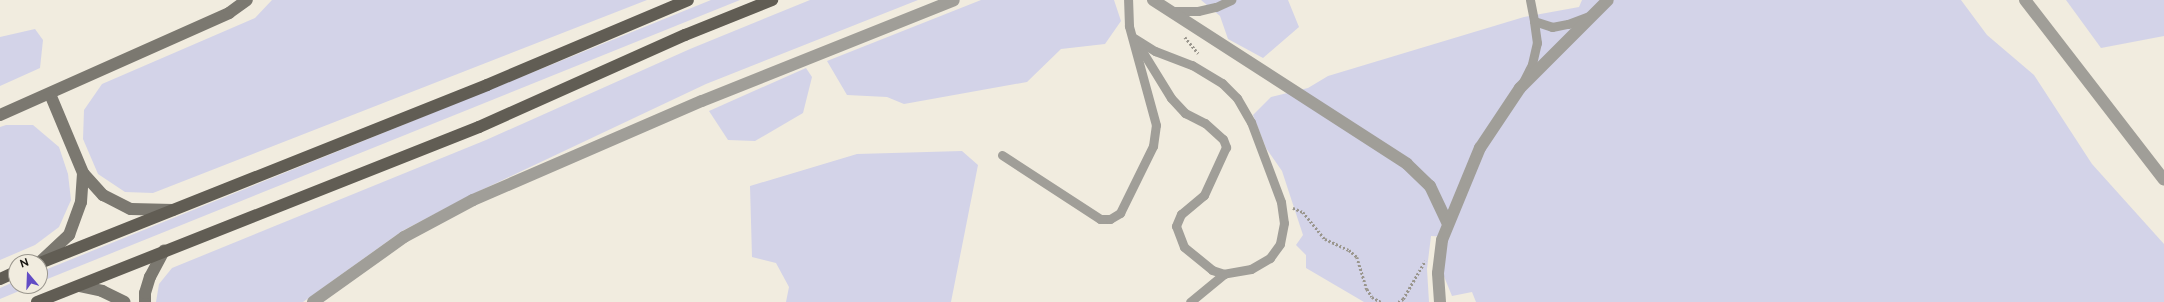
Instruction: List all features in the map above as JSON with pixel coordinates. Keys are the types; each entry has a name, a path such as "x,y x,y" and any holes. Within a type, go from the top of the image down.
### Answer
{"main road":[{"path":"48,260 487,85 688,0"},
{"path":"37,302 479,127 685,35 772,0"}],"street":[{"path":"0,115 229,13 247,0"},
{"path":"313,302 404,237 473,200 702,101 954,0"},
{"path":"1153,0 1407,164 1430,186 1448,224"},
{"path":"1440,302 1438,273 1442,240 1480,148 1520,88 1608,0"},
{"path":"2026,0 2164,180"},
{"path":"50,94 83,173 103,195 131,208 173,210"},
{"path":"48,255 69,235 81,202 83,173"},
{"path":"145,302 144,293 150,277 164,251"},
{"path":"79,286 102,291 125,302"}],"lane":[{"path":"1002,155 1100,219 1110,219 1120,213 1153,146 1156,125 1130,26 1128,0"},
{"path":"1172,11 1198,11 1216,7 1231,0"},
{"path":"1520,88 1532,64 1537,43 1530,0"},
{"path":"1534,21 1552,27 1568,24 1593,15"},
{"path":"1134,38 1155,51 1192,65 1222,84 1237,98 1254,129 1281,202 1284,223 1281,237 1270,258 1251,269 1224,274 1212,270 1184,247 1176,226 1180,214 1204,195 1226,147 1223,139 1205,123 1185,112 1171,98 1134,38"},
{"path":"1190,302 1224,274"}],"path":[{"path":"1184,34 1202,59"},
{"path":"1281,202 1303,212 1325,239 1349,250 1358,257 1367,289 1372,297 1381,302"},
{"path":"1398,302 1403,299 1432,251 1442,240"}],"shaded area":[{"path":"272,0 647,0 153,193 125,192 98,174 83,139 84,110 102,84 255,18"},
{"path":"711,0 740,0 48,279 48,269"},
{"path":"810,0 918,0 706,84 471,195 402,231 303,302 156,302 159,284 172,268 486,140 690,49"},
{"path":"981,0 1114,0 1121,21 1105,44 1061,49 1027,82 904,104 887,97 847,95 827,61"},
{"path":"1201,0 1288,0 1299,27 1263,58 1228,39 1220,16"},
{"path":"1582,0 1961,0 1987,35 2034,75 2092,164 2164,244 2164,302 1476,302 1472,292 1452,296 1443,274 1448,237 1431,236 1427,269 1429,302 1364,302 1306,268 1306,255 1296,245 1303,235 1282,171 1266,148 1253,115 1271,97 1308,88 1328,76 1524,17 1579,7"},
{"path":"2066,0 2164,0 2164,36 2101,48"},
{"path":"35,29 43,40 40,68 0,86 0,37"},
{"path":"806,68 812,77 803,113 755,141 728,140 709,111"},
{"path":"6,125 33,125 59,147 68,174 71,200 59,227 35,245 14,254 8,254 8,257 0,260 0,127"},
{"path":"962,151 978,165 951,302 786,302 789,287 776,263 752,257 750,186 857,154"},
{"path":"8,284 8,294 12,294 0,299 0,288"}]}
